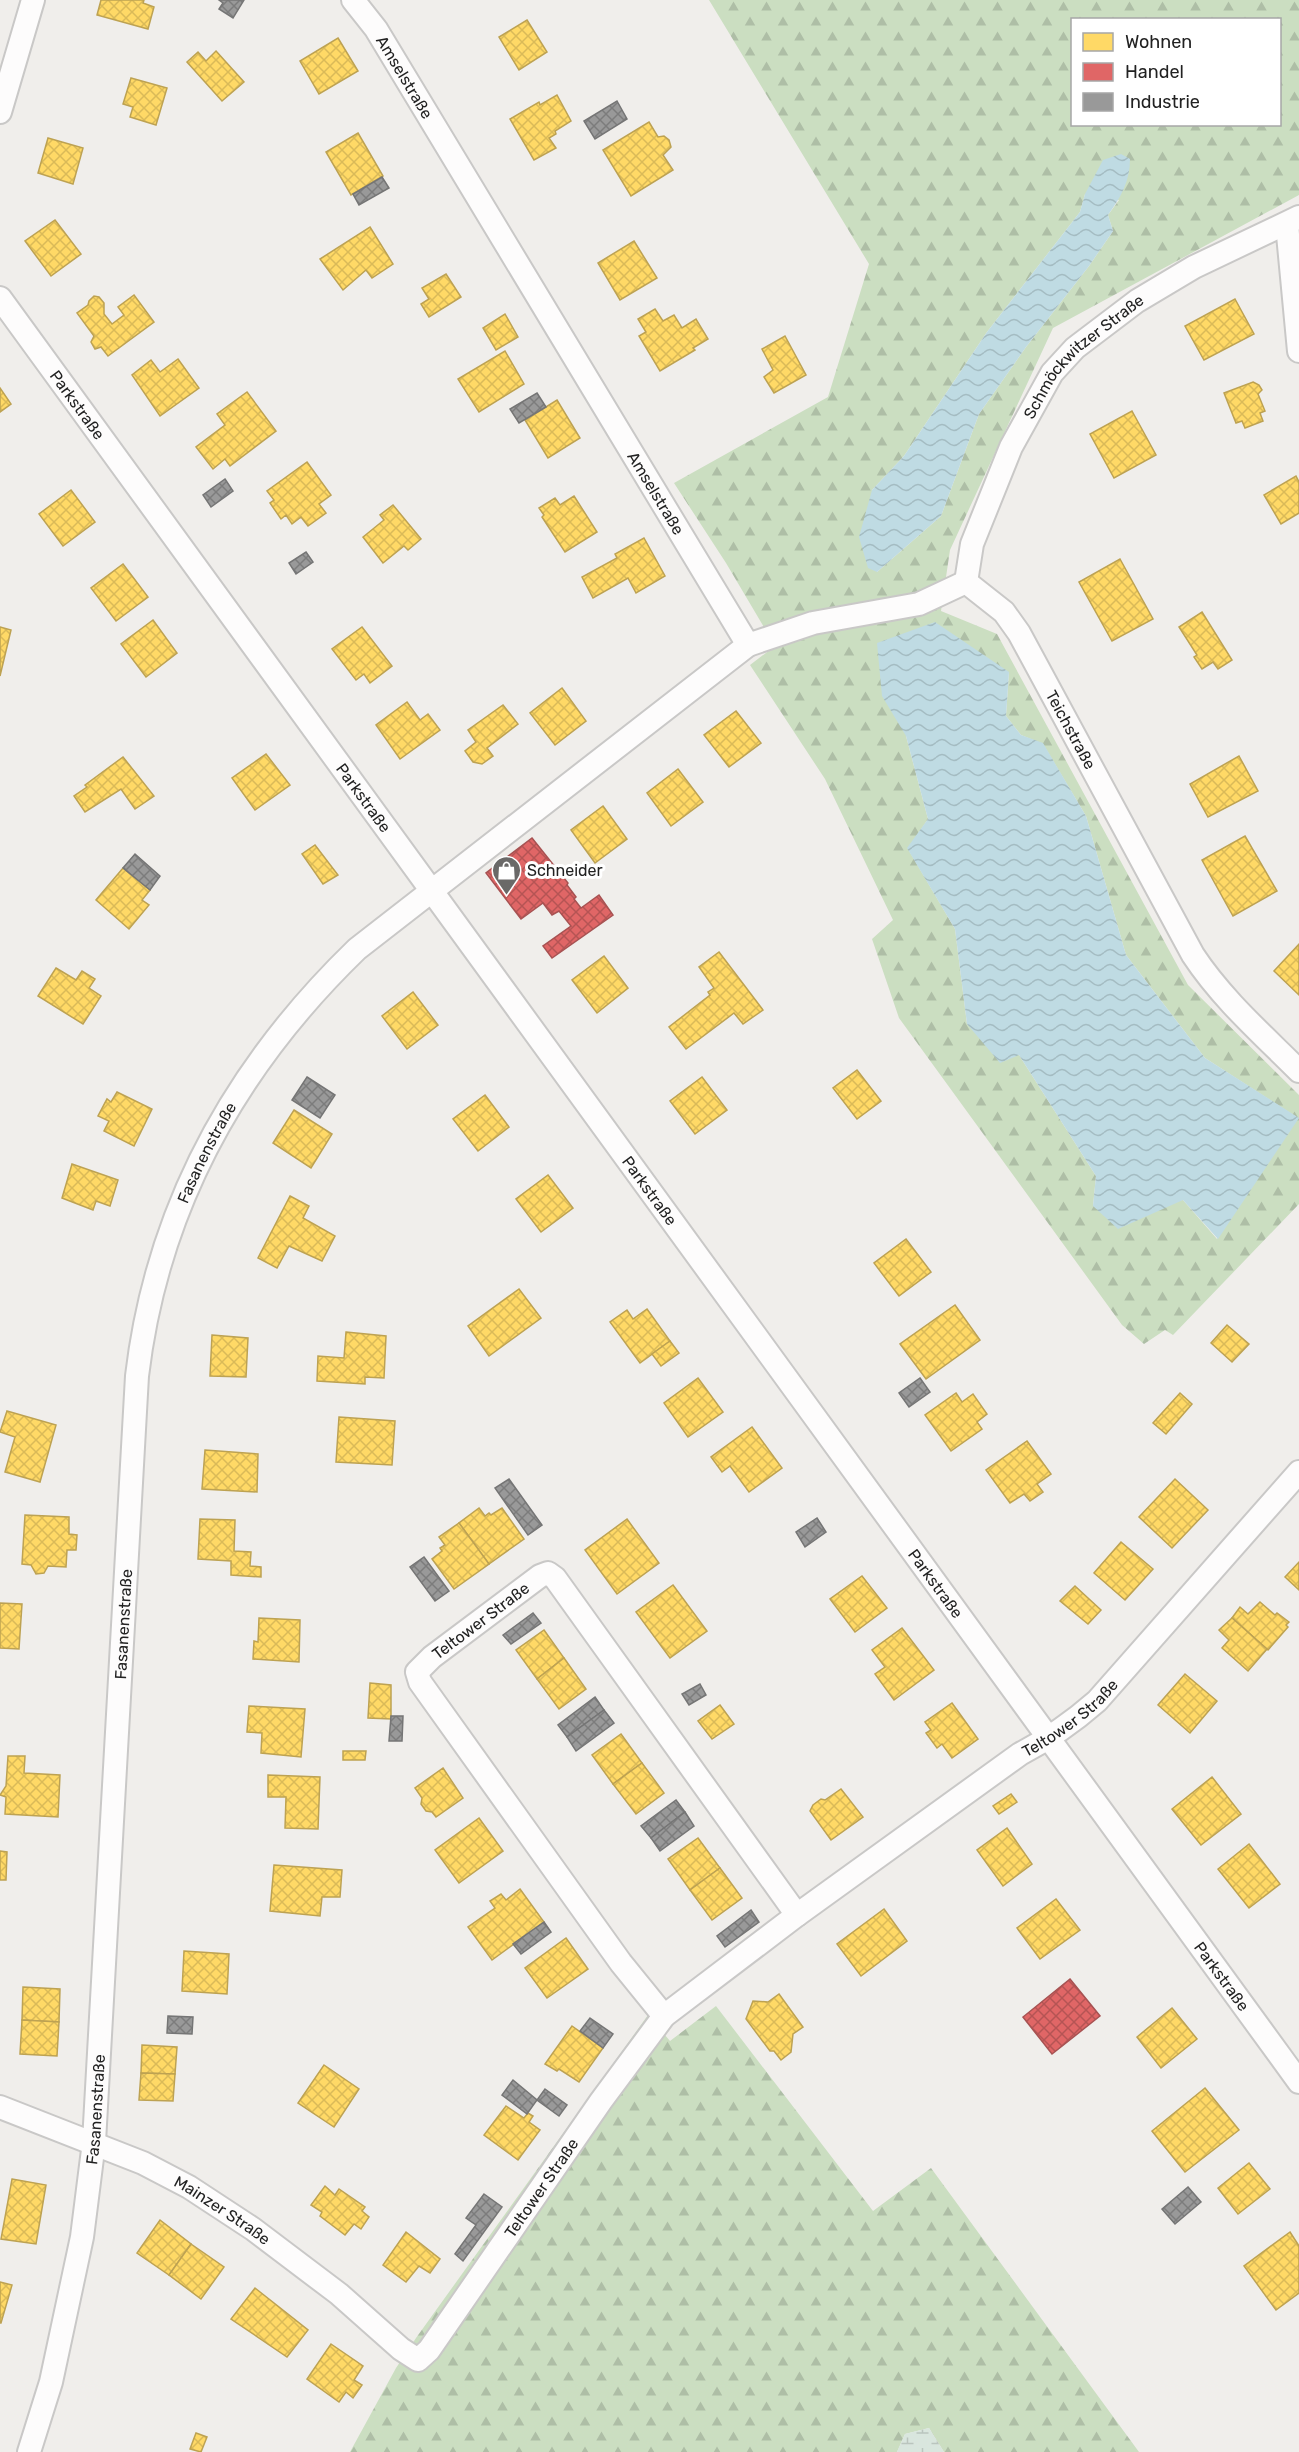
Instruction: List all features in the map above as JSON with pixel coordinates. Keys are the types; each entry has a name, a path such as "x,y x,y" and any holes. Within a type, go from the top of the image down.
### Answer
{"street":[{"path":"0,112 33,0"},
{"name":"Amselstraße","path":"353,0 385,43 748,645"},
{"path":"1293,221 1299,351"},
{"name":"Schmöckwitzer Straße","path":"966,582 972,544 1011,447 1033,404 1059,365 1075,348 1137,301 1194,267 1293,221"},
{"name":"Parkstraße","path":"0,298 1299,2082"},
{"path":"432,891 748,645 813,623 919,604 966,582"},
{"name":"Teichstraße","path":"966,582 1004,612 1019,633 1193,955 1207,976 1299,1071"},
{"name":"Fasanenstraße","path":"29,2452 51,2382 82,2237 94,2142 137,1376 142,1335 154,1281 188,1186 228,1107 252,1070 279,1035 357,949 432,891"},
{"name":"Teltower Straße","path":"418,2360 429,2350 601,2101 664,2016 797,1915 1020,1754 1048,1740 1097,1701 1299,1472"},
{"name":"Teltower Straße","path":"664,2016 621,1963 420,1682 417,1672 432,1657 540,1576 548,1573 555,1578 797,1915"},
{"name":"Mainzer Straße","path":"0,2107 94,2142 143,2163 189,2187 254,2229 339,2294 401,2349 418,2360"}],"green space":[{"path":"709,0 1299,0 1299,195 1053,328 950,550 941,611 997,634 1188,985 1299,1095 1299,1204 1173,1335 1165,1330 1144,1344 1122,1325 899,1018 872,939 893,920 825,779 750,665 775,646 726,563 674,483 828,397 869,264","holes":["1085,194 1119,200 1108,215 1113,231 979,414 941,516 877,572 872,490 904,456 987,332 1080,212","1009,672 1006,716 1021,735 1043,744 1086,816 1126,955 1205,1058 1298,1118 1217,1239 1183,1200 1093,1206 1096,1176 1019,1055 967,1024 955,929 908,849 928,819 906,736"]},
{"path":"716,2006 873,2211 931,2168 1139,2452 944,2452 929,2428 905,2434 897,2452 350,2452 396,2368 416,2338 648,2015 670,2041"},
{"path":"929,2428 944,2452 897,2452 905,2434"}],"water":[{"path":"1121,154 1130,159 1130,167 1124,188 1108,215 1113,231 979,414 941,516 877,572 868,568 859,537 872,490 904,456 987,332 1080,212 1085,194 1103,160"},
{"path":"935,622 1009,672 1006,716 1021,735 1043,743 1086,816 1126,955 1205,1058 1299,1118 1218,1239 1183,1200 1118,1229 1093,1206 1096,1176 1019,1055 1000,1063 967,1024 955,929 907,848 928,819 906,736 882,696 877,643"}],"building: Wohnen":[{"path":"101,0 144,0 143,3 154,7 148,29 97,15"},
{"path":"527,20 547,52 519,70 499,37"},
{"path":"338,38 358,71 319,94 300,61"},
{"path":"216,51 244,82 222,101 187,62 198,52 206,61"},
{"path":"131,78 167,88 156,125 130,117 133,107 123,104"},
{"path":"557,95 571,121 555,131 556,134 549,138 556,148 534,160 510,119 539,102 540,105"},
{"path":"649,122 658,137 664,136 669,140 671,147 663,155 673,170 631,196 603,150"},
{"path":"358,133 383,176 351,195 326,152"},
{"path":"48,138 83,148 73,184 38,173"},
{"path":"55,220 81,254 51,276 25,241"},
{"path":"370,227 393,264 372,278 366,270 343,290 320,259"},
{"path":"634,241 657,278 620,300 598,263"},
{"path":"446,274 461,297 429,317 421,304 429,299 422,288"},
{"path":"134,295 154,322 108,356 101,347 95,349 91,342 94,336 77,313 88,305 94,296 99,297 104,303 104,314 112,324 124,315 118,307"},
{"path":"1235,299 1254,334 1204,360 1185,326"},
{"path":"655,309 663,321 674,315 682,328 696,319 708,339 693,348 695,350 660,371 639,336 646,332 638,319"},
{"path":"505,314 518,337 496,350 483,328"},
{"path":"785,336 806,375 774,393 764,377 773,370 762,349"},
{"path":"505,351 524,384 479,412 458,379"},
{"path":"178,359 199,388 160,416 132,375 151,360 160,372"},
{"path":"1253,382 1262,390 1258,394 1265,411 1260,413 1263,421 1245,428 1242,421 1236,423 1224,393"},
{"path":"0,388 11,404 0,412"},
{"path":"247,392 276,431 230,466 225,459 213,469 196,447 225,425 217,414"},
{"path":"557,400 580,438 548,458 525,420"},
{"path":"1132,411 1156,455 1114,478 1090,434"},
{"path":"307,462 331,495 319,504 326,513 308,526 301,517 292,524 286,515 281,519 270,503 274,500 267,491"},
{"path":"1296,476 1299,482 1299,513 1281,524 1264,495"},
{"path":"71,490 95,522 63,546 39,514"},
{"path":"574,496 597,532 565,552 542,517 544,515 539,508 555,498 560,505"},
{"path":"393,505 421,539 408,550 404,546 383,563 363,537 384,520 380,515"},
{"path":"644,538 665,576 636,593 628,578 593,598 582,577 617,558 615,554"},
{"path":"1120,559 1153,619 1112,641 1079,582"},
{"path":"123,564 148,597 116,621 91,588"},
{"path":"1202,612 1232,660 1218,669 1213,662 1202,669 1194,657 1197,655 1179,627"},
{"path":"153,620 177,653 146,677 121,644"},
{"path":"0,627 11,630 0,676"},
{"path":"362,627 392,666 370,683 364,674 356,680 332,649"},
{"path":"562,688 586,721 555,745 530,713"},
{"path":"407,702 420,720 428,714 440,730 400,759 376,725"},
{"path":"503,705 518,724 487,748 493,756 482,764 473,762 465,751 476,742 468,730"},
{"path":"736,711 761,743 729,767 704,735"},
{"path":"266,754 290,785 255,810 232,778"},
{"path":"1239,756 1258,791 1208,817 1190,784"},
{"path":"123,757 154,796 135,809 121,789 85,812 74,796"},
{"path":"678,769 703,802 671,826 647,793"},
{"path":"603,806 627,839 595,863 571,830"},
{"path":"1245,836 1277,891 1233,916 1202,860"},
{"path":"315,845 338,875 323,884 302,854"},
{"path":"123,868 150,890 142,900 149,905 129,929 96,900"},
{"path":"1299,944 1299,995 1274,971"},
{"path":"719,952 763,1010 743,1024 734,1013 686,1049 669,1027 710,995 708,992 714,988 699,967"},
{"path":"604,956 628,988 597,1013 572,980"},
{"path":"56,968 76,980 82,971 95,979 89,988 101,996 83,1024 38,996"},
{"path":"413,992 438,1025 407,1049 382,1016"},
{"path":"857,1070 881,1101 857,1119 833,1088"},
{"path":"702,1077 727,1110 695,1134 670,1101"},
{"path":"117,1092 152,1109 134,1146 104,1131 109,1121 98,1116 107,1099 111,1102"},
{"path":"485,1095 509,1127 478,1151 453,1119"},
{"path":"294,1110 332,1134 311,1168 273,1143"},
{"path":"72,1164 118,1180 110,1206 96,1201 93,1210 62,1198"},
{"path":"548,1175 573,1208 541,1232 516,1199"},
{"path":"290,1196 309,1206 303,1218 335,1236 322,1261 289,1246 277,1268 258,1258"},
{"path":"906,1239 931,1272 899,1296 874,1263"},
{"path":"519,1289 541,1318 489,1356 468,1326"},
{"path":"955,1305 980,1340 926,1379 900,1344"},
{"path":"647,1309 670,1341 640,1363 610,1322 627,1310 633,1319"},
{"path":"1227,1325 1249,1344 1232,1362 1211,1343"},
{"path":"346,1332 386,1336 384,1378 365,1377 365,1384 317,1381 318,1356 344,1358"},
{"path":"212,1335 248,1338 246,1377 210,1376"},
{"path":"670,1341 679,1353 661,1366 652,1354"},
{"path":"698,1378 723,1412 688,1437 664,1403"},
{"path":"956,1393 962,1402 973,1394 987,1414 977,1422 982,1429 951,1451 925,1415"},
{"path":"1180,1393 1192,1404 1166,1434 1153,1423"},
{"path":"7,1411 56,1425 40,1482 5,1472 15,1437 0,1432"},
{"path":"339,1417 395,1421 392,1465 336,1462"},
{"path":"752,1427 782,1468 749,1492 730,1466 722,1472 711,1457"},
{"path":"1027,1441 1051,1474 1037,1484 1043,1492 1030,1501 1024,1494 1010,1503 986,1470"},
{"path":"205,1450 258,1454 257,1492 202,1489"},
{"path":"1175,1479 1208,1510 1172,1548 1139,1517"},
{"path":"479,1508 485,1516 502,1508 524,1539 489,1564 459,1523"},
{"path":"25,1515 69,1517 69,1534 77,1535 76,1550 67,1550 66,1567 48,1566 44,1573 36,1574 31,1565 22,1564"},
{"path":"200,1519 235,1520 234,1551 251,1552 250,1566 261,1567 261,1577 231,1575 231,1561 198,1559"},
{"path":"627,1519 659,1563 617,1594 585,1550"},
{"path":"459,1523 489,1564 454,1589 432,1559 442,1551 440,1548 445,1545 439,1537"},
{"path":"1121,1542 1153,1569 1125,1600 1094,1573"},
{"path":"1299,1562 1299,1590 1285,1577"},
{"path":"862,1576 887,1608 855,1632 830,1599"},
{"path":"673,1585 707,1631 670,1658 636,1612"},
{"path":"1075,1586 1101,1610 1088,1624 1060,1601"},
{"path":"1260,1602 1275,1615 1277,1613 1289,1622 1286,1625 1288,1627 1268,1650 1232,1618 1240,1607 1248,1614"},
{"path":"0,1603 22,1604 19,1649 0,1648"},
{"path":"259,1618 300,1620 299,1662 253,1659 254,1641 258,1642"},
{"path":"1232,1618 1267,1649 1248,1671 1222,1648 1229,1640 1219,1630"},
{"path":"902,1628 934,1670 894,1700 875,1674 885,1667 872,1650"},
{"path":"544,1630 564,1658 537,1679 516,1650"},
{"path":"564,1658 586,1689 559,1709 537,1679"},
{"path":"1185,1674 1217,1701 1190,1733 1158,1705"},
{"path":"370,1683 391,1685 391,1719 368,1718"},
{"path":"952,1703 978,1739 952,1758 942,1744 937,1748 926,1733 931,1730 925,1722"},
{"path":"720,1705 734,1724 712,1739 698,1721"},
{"path":"249,1706 305,1709 301,1757 261,1753 262,1733 247,1732"},
{"path":"621,1734 642,1763 613,1784 592,1755"},
{"path":"343,1751 366,1751 365,1760 343,1760"},
{"path":"8,1756 25,1756 24,1773 60,1775 58,1817 5,1814 6,1797 0,1795 6,1786"},
{"path":"642,1763 664,1793 636,1814 613,1784"},
{"path":"443,1768 463,1798 436,1817 432,1812 426,1811 421,1804 422,1798 415,1788"},
{"path":"268,1775 320,1777 318,1829 285,1828 286,1797 268,1797"},
{"path":"1212,1777 1241,1814 1201,1845 1172,1809"},
{"path":"841,1789 863,1817 831,1840 810,1811 813,1805 821,1799 825,1800"},
{"path":"1011,1794 1017,1802 999,1814 993,1806"},
{"path":"479,1818 503,1851 459,1883 435,1850"},
{"path":"1007,1828 1032,1864 1003,1886 977,1850"},
{"path":"698,1838 720,1868 690,1890 668,1859"},
{"path":"1249,1844 1280,1884 1249,1908 1218,1869"},
{"path":"0,1851 7,1852 6,1880 0,1880"},
{"path":"274,1865 342,1870 340,1897 322,1897 320,1916 270,1911"},
{"path":"720,1868 742,1898 712,1920 690,1890"},
{"path":"520,1889 544,1922 492,1960 468,1927 495,1908 490,1901 501,1894 506,1900"},
{"path":"1056,1899 1080,1930 1040,1959 1017,1928"},
{"path":"884,1909 907,1941 861,1976 837,1944"},
{"path":"566,1938 588,1969 547,1998 525,1968"},
{"path":"184,1951 229,1954 227,1994 182,1991"},
{"path":"23,1987 60,1989 59,2022 22,2020"},
{"path":"779,1994 803,2027 793,2034 791,2052 781,2060 774,2051 770,2051 746,2019 753,2001 768,2002"},
{"path":"1172,2008 1197,2039 1161,2068 1137,2037"},
{"path":"22,2020 59,2022 57,2056 20,2054"},
{"path":"572,2026 603,2048 579,2082 559,2069 557,2071 545,2064"},
{"path":"142,2045 177,2047 175,2074 141,2073"},
{"path":"324,2065 359,2089 334,2127 298,2103"},
{"path":"141,2073 175,2074 173,2101 139,2100"},
{"path":"1205,2088 1239,2130 1185,2172 1152,2131"},
{"path":"506,2106 524,2118 528,2113 533,2116 529,2122 540,2130 518,2160 484,2135"},
{"path":"1249,2163 1270,2189 1238,2214 1218,2188"},
{"path":"12,2179 46,2185 36,2244 1,2239"},
{"path":"325,2186 335,2195 339,2189 365,2207 362,2211 369,2217 361,2229 354,2224 345,2235 320,2216 322,2212 311,2205"},
{"path":"160,2220 191,2244 169,2275 137,2253"},
{"path":"406,2232 440,2259 430,2273 419,2266 406,2282 383,2265"},
{"path":"1290,2232 1299,2246 1299,2293 1276,2310 1244,2266"},
{"path":"191,2244 224,2267 201,2299 169,2275"},
{"path":"0,2282 12,2285 1,2323 0,2323"},
{"path":"255,2288 308,2330 287,2357 231,2319"},
{"path":"331,2344 363,2366 354,2380 362,2385 353,2398 346,2392 339,2402 307,2379"},
{"path":"196,2433 207,2437 201,2452 190,2449"}],"building: Handel":[{"path":"532,838 568,883 567,885 576,897 574,899 581,908 599,895 613,915 552,958 543,946 571,926 559,911 552,915 543,903 521,919 486,873"},
{"path":"1070,1979 1100,2016 1052,2054 1023,2017"}],"building: Industrie":[{"path":"219,0 244,0 233,18 219,9 223,3"},
{"path":"617,101 627,119 595,139 584,121"},
{"path":"382,177 389,188 359,205 353,194"},
{"path":"537,393 546,407 519,423 510,409"},
{"path":"225,479 233,491 211,507 203,495"},
{"path":"306,552 313,562 296,574 289,563"},
{"path":"135,854 160,876 150,890 123,868"},
{"path":"307,1077 335,1095 320,1118 292,1100"},
{"path":"920,1378 930,1392 909,1407 899,1393"},
{"path":"509,1479 542,1525 528,1535 495,1488"},
{"path":"817,1518 826,1532 805,1547 796,1532"},
{"path":"424,1557 449,1591 435,1601 410,1567"},
{"path":"533,1613 541,1623 511,1644 503,1635"},
{"path":"700,1684 706,1695 689,1705 682,1694"},
{"path":"595,1697 604,1710 567,1737 558,1725"},
{"path":"604,1710 614,1723 576,1751 567,1737"},
{"path":"391,1716 403,1716 402,1741 389,1741"},
{"path":"676,1800 685,1812 651,1838 641,1826"},
{"path":"685,1812 694,1826 660,1851 651,1838"},
{"path":"751,1910 759,1922 725,1947 717,1936"},
{"path":"544,1922 551,1932 521,1954 513,1944"},
{"path":"168,2016 193,2017 192,2034 167,2033"},
{"path":"590,2018 613,2034 603,2048 580,2031"},
{"path":"513,2080 537,2100 527,2114 502,2095"},
{"path":"545,2089 567,2105 559,2116 537,2100"},
{"path":"1188,2187 1201,2202 1175,2224 1162,2209"},
{"path":"484,2194 502,2207 463,2261 455,2254 476,2225 466,2218"}],"place":[{"name":"Schneider","path":"506,896"}]}
